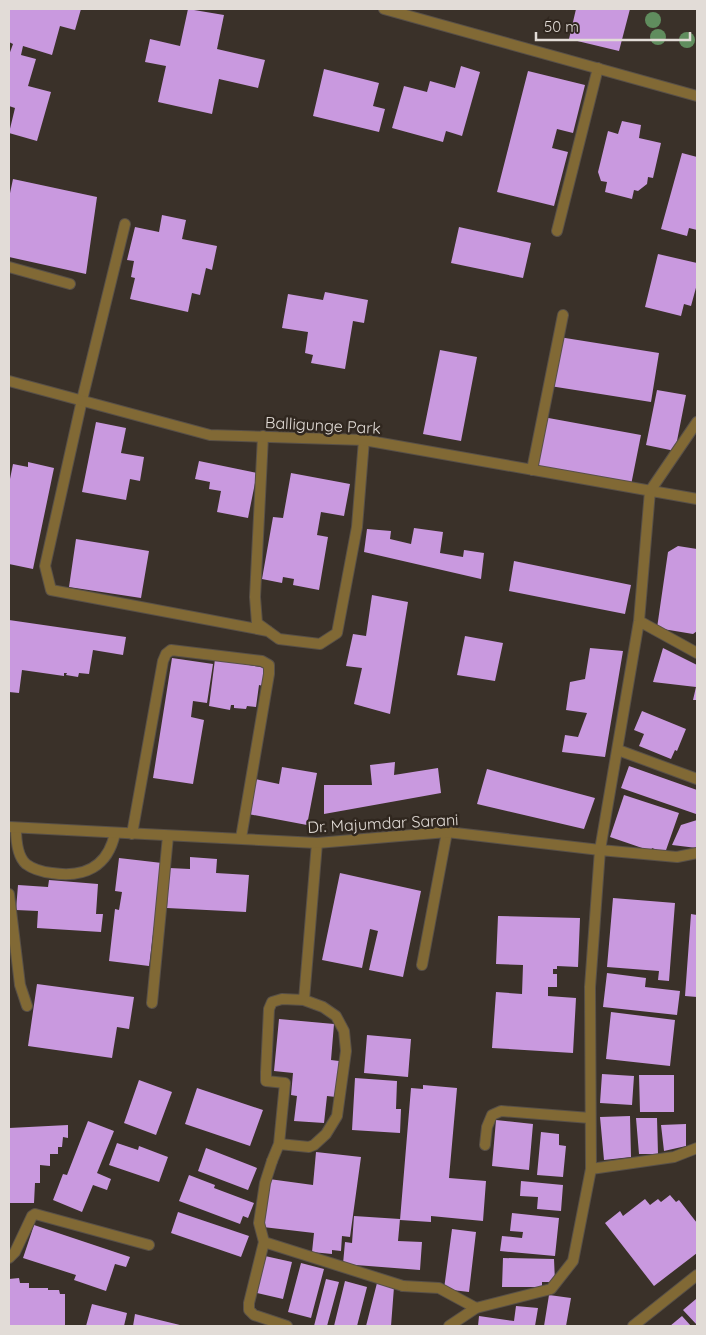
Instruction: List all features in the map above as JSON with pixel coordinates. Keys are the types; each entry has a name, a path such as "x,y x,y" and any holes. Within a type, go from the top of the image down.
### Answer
{"street":[{"path":"384,9 697,96"},
{"path":"557,231 598,68"},
{"path":"125,224 44,566 51,590 268,631"},
{"path":"9,267 70,284"},
{"path":"532,470 563,315"},
{"name":"Balligunge Park","path":"9,381 210,434 364,440 697,499"},
{"path":"450,1326 476,1308 551,1289 573,1261 590,1168 590,987 600,850 639,621 650,491 697,422"},
{"path":"263,436 255,597 257,623 279,639 320,644 337,632 357,528 364,440"},
{"path":"639,621 697,653"},
{"path":"132,834 163,661 166,654 171,650 262,661 269,665 270,674 241,838"},
{"path":"618,750 697,779"},
{"path":"12,828 19,853 26,864 39,872 65,875 88,872 105,859 114,841 115,833"},
{"name":"Dr. Majumdar Sarani","path":"12,828 318,843 447,832 678,857 697,854"},
{"path":"422,965 447,832"},
{"path":"152,1003 168,836"},
{"path":"304,1000 318,843"},
{"path":"9,894 20,985 26,1006"},
{"path":"279,1144 308,1147 314,1145 326,1134 337,1116 346,1051 344,1031 336,1016 323,1007 304,1000 282,999 272,1002 269,1009 266,1080 285,1083 279,1144 265,1183 259,1223 264,1242 249,1303 249,1310 254,1315 287,1326"},
{"path":"485,1145 487,1126 492,1115 501,1111 590,1118"},
{"path":"590,1168 674,1156 697,1148"},
{"path":"9,1258 14,1252 32,1216 35,1214 149,1245"},
{"path":"264,1242 403,1286 439,1288 476,1308"},
{"path":"633,1326 697,1274"}],"building":[{"path":"9,9 81,9 75,30 60,26 52,55 23,46 21,55 36,59 28,86 51,92 37,141 9,133 15,108 9,106 9,55 13,44 9,42"},
{"path":"188,9 224,15 217,49 265,60 258,88 219,79 212,114 158,102 166,66 145,62 150,39 180,46"},
{"path":"576,9 630,9 619,51 569,39"},
{"path":"461,66 480,72 462,136 446,131 443,142 392,128 404,86 427,92 430,81 455,88"},
{"path":"324,69 379,83 373,106 385,109 379,132 313,116"},
{"path":"528,71 585,85 573,133 557,129 552,148 568,152 554,206 497,192"},
{"path":"622,121 641,125 639,138 661,143 653,178 648,177 647,184 638,191 634,190 632,199 605,192 607,182 601,181 598,172 608,131 618,134"},
{"path":"682,153 697,157 697,230 689,228 687,236 661,229"},
{"path":"13,179 97,197 86,274 9,257 9,198"},
{"path":"162,215 186,220 182,239 217,246 212,270 206,268 200,295 192,293 188,312 130,299 135,278 131,277 134,261 127,260 135,227 159,232"},
{"path":"459,227 531,243 523,278 451,263"},
{"path":"658,254 697,263 697,284 691,306 684,304 681,316 645,307"},
{"path":"325,292 368,300 364,323 353,321 345,369 311,363 313,355 305,353 308,332 282,328 288,294 323,300"},
{"path":"559,337 659,353 651,402 550,386"},
{"path":"440,350 477,357 461,441 423,434"},
{"path":"657,390 686,395 675,451 646,445"},
{"path":"543,417 641,435 631,485 533,467"},
{"path":"96,422 126,428 121,453 144,457 140,481 130,479 126,500 82,492"},
{"path":"199,461 257,473 248,518 217,512 221,491 209,489 210,482 195,479"},
{"path":"28,462 54,468 33,569 9,564 9,484 13,464 28,467"},
{"path":"291,473 350,484 344,516 321,512 317,535 328,537 319,590 293,585 294,579 283,577 282,583 262,579 273,517 283,518"},
{"path":"414,528 443,532 440,553 463,557 464,550 484,553 481,579 364,552 367,529 391,531 390,539 411,544"},
{"path":"76,539 149,551 141,598 69,587"},
{"path":"678,546 697,549 697,631 693,634 657,628 668,552"},
{"path":"514,561 631,585 625,614 509,591"},
{"path":"372,595 408,602 390,714 354,704 362,668 346,666 353,634 366,636"},
{"path":"9,620 126,637 123,655 93,650 89,674 79,673 78,677 66,675 67,673 64,673 64,676 22,670 19,693 9,692"},
{"path":"465,636 503,643 495,681 457,675"},
{"path":"590,648 623,651 605,757 562,752 565,735 578,737 587,713 566,710 570,682 585,679"},
{"path":"663,648 697,665 697,700 693,700 696,687 653,682"},
{"path":"172,658 213,664 207,703 193,701 191,717 204,720 193,784 153,778"},
{"path":"215,659 266,668 263,686 259,685 256,707 247,706 246,709 234,708 234,705 231,705 230,710 209,706"},
{"path":"642,711 686,729 677,751 675,750 671,759 639,746 644,734 634,730"},
{"path":"395,762 394,775 438,768 441,793 324,814 324,785 372,785 370,765"},
{"path":"629,766 697,790 696,814 621,788"},
{"path":"282,767 317,773 307,825 248,814 255,779 279,784"},
{"path":"487,769 595,798 584,829 477,804"},
{"path":"624,795 679,813 665,853 652,848 651,851 610,837"},
{"path":"697,820 697,848 672,845 681,825"},
{"path":"190,857 217,859 216,873 249,875 246,912 167,908 169,868 190,869"},
{"path":"119,858 162,863 149,966 109,961 115,909 119,910 122,892 115,891"},
{"path":"340,873 421,891 403,977 369,970 378,931 370,929 362,968 322,960"},
{"path":"49,880 98,884 96,914 103,914 101,932 37,928 38,911 16,910 18,885 48,887"},
{"path":"613,898 675,903 669,981 658,980 659,971 607,967"},
{"path":"691,914 697,915 697,997 685,996"},
{"path":"498,916 580,918 578,967 557,966 557,969 553,969 553,974 557,974 557,987 548,987 548,996 576,998 573,1053 492,1048 496,992 522,994 523,965 496,964"},
{"path":"607,973 646,978 645,987 680,991 677,1015 603,1007"},
{"path":"37,984 134,997 129,1029 117,1027 112,1058 28,1046"},
{"path":"611,1012 675,1020 670,1066 606,1059"},
{"path":"279,1019 334,1024 331,1060 339,1061 336,1097 327,1096 324,1123 294,1121 297,1096 291,1095 293,1073 274,1071"},
{"path":"367,1035 411,1039 408,1077 364,1073"},
{"path":"602,1074 634,1076 632,1105 600,1103"},
{"path":"639,1075 674,1075 674,1112 640,1112"},
{"path":"355,1078 397,1081 396,1109 401,1109 400,1133 352,1130"},
{"path":"139,1080 172,1092 156,1135 124,1123"},
{"path":"423,1085 457,1088 449,1178 486,1181 483,1221 431,1216 431,1222 400,1220 411,1088 423,1089"},
{"path":"197,1088 263,1110 250,1146 185,1124"},
{"path":"630,1116 631,1157 604,1160 600,1117"},
{"path":"636,1118 657,1118 658,1154 639,1154"},
{"path":"496,1120 533,1124 529,1170 492,1166"},
{"path":"88,1121 114,1131 97,1173 111,1179 107,1190 93,1185 82,1212 53,1200 63,1174 67,1175"},
{"path":"686,1124 686,1146 664,1151 661,1125"},
{"path":"68,1125 68,1138 63,1137 62,1147 58,1147 58,1154 50,1154 50,1166 40,1165 40,1183 35,1183 34,1203 9,1203 9,1128"},
{"path":"541,1132 559,1134 559,1145 566,1146 563,1177 537,1175"},
{"path":"117,1143 138,1150 139,1146 168,1157 159,1182 109,1165"},
{"path":"206,1148 257,1168 248,1190 198,1171"},
{"path":"316,1152 361,1157 350,1237 342,1236 341,1251 332,1250 332,1254 312,1252 314,1233 263,1227 269,1179 313,1185"},
{"path":"189,1175 215,1185 214,1188 254,1203 248,1218 243,1216 240,1224 179,1201"},
{"path":"521,1181 563,1185 561,1211 537,1209 538,1197 520,1196"},
{"path":"670,1195 676,1202 679,1200 697,1223 697,1253 654,1286 605,1223 620,1211 623,1216 645,1199 650,1205 658,1199 661,1202"},
{"path":"178,1212 249,1236 241,1257 171,1233"},
{"path":"512,1213 559,1218 555,1256 500,1251 502,1236 522,1238 523,1232 510,1231"},
{"path":"354,1216 400,1219 398,1241 422,1242 420,1270 343,1264 345,1242 352,1243"},
{"path":"34,1225 130,1257 126,1267 115,1264 106,1291 74,1280 76,1275 23,1258"},
{"path":"452,1229 476,1232 469,1292 444,1289"},
{"path":"265,1256 292,1262 283,1299 257,1293"},
{"path":"503,1258 554,1259 555,1282 542,1282 542,1287 502,1287"},
{"path":"301,1263 324,1269 311,1318 288,1312"},
{"path":"19,1278 20,1283 29,1283 29,1288 48,1288 48,1290 59,1290 60,1294 65,1294 65,1326 9,1326 9,1279"},
{"path":"326,1279 339,1282 327,1326 314,1326"},
{"path":"345,1281 367,1287 357,1326 334,1326"},
{"path":"377,1283 394,1287 391,1326 366,1326"},
{"path":"549,1295 571,1298 566,1326 544,1326"},
{"path":"697,1300 697,1325 683,1310"},
{"path":"92,1304 127,1313 124,1326 86,1326"},
{"path":"516,1306 538,1308 535,1326 478,1326 479,1316 514,1321"},
{"path":"135,1314 184,1326 133,1326"},
{"path":"682,1316 691,1326 670,1326"}]}
